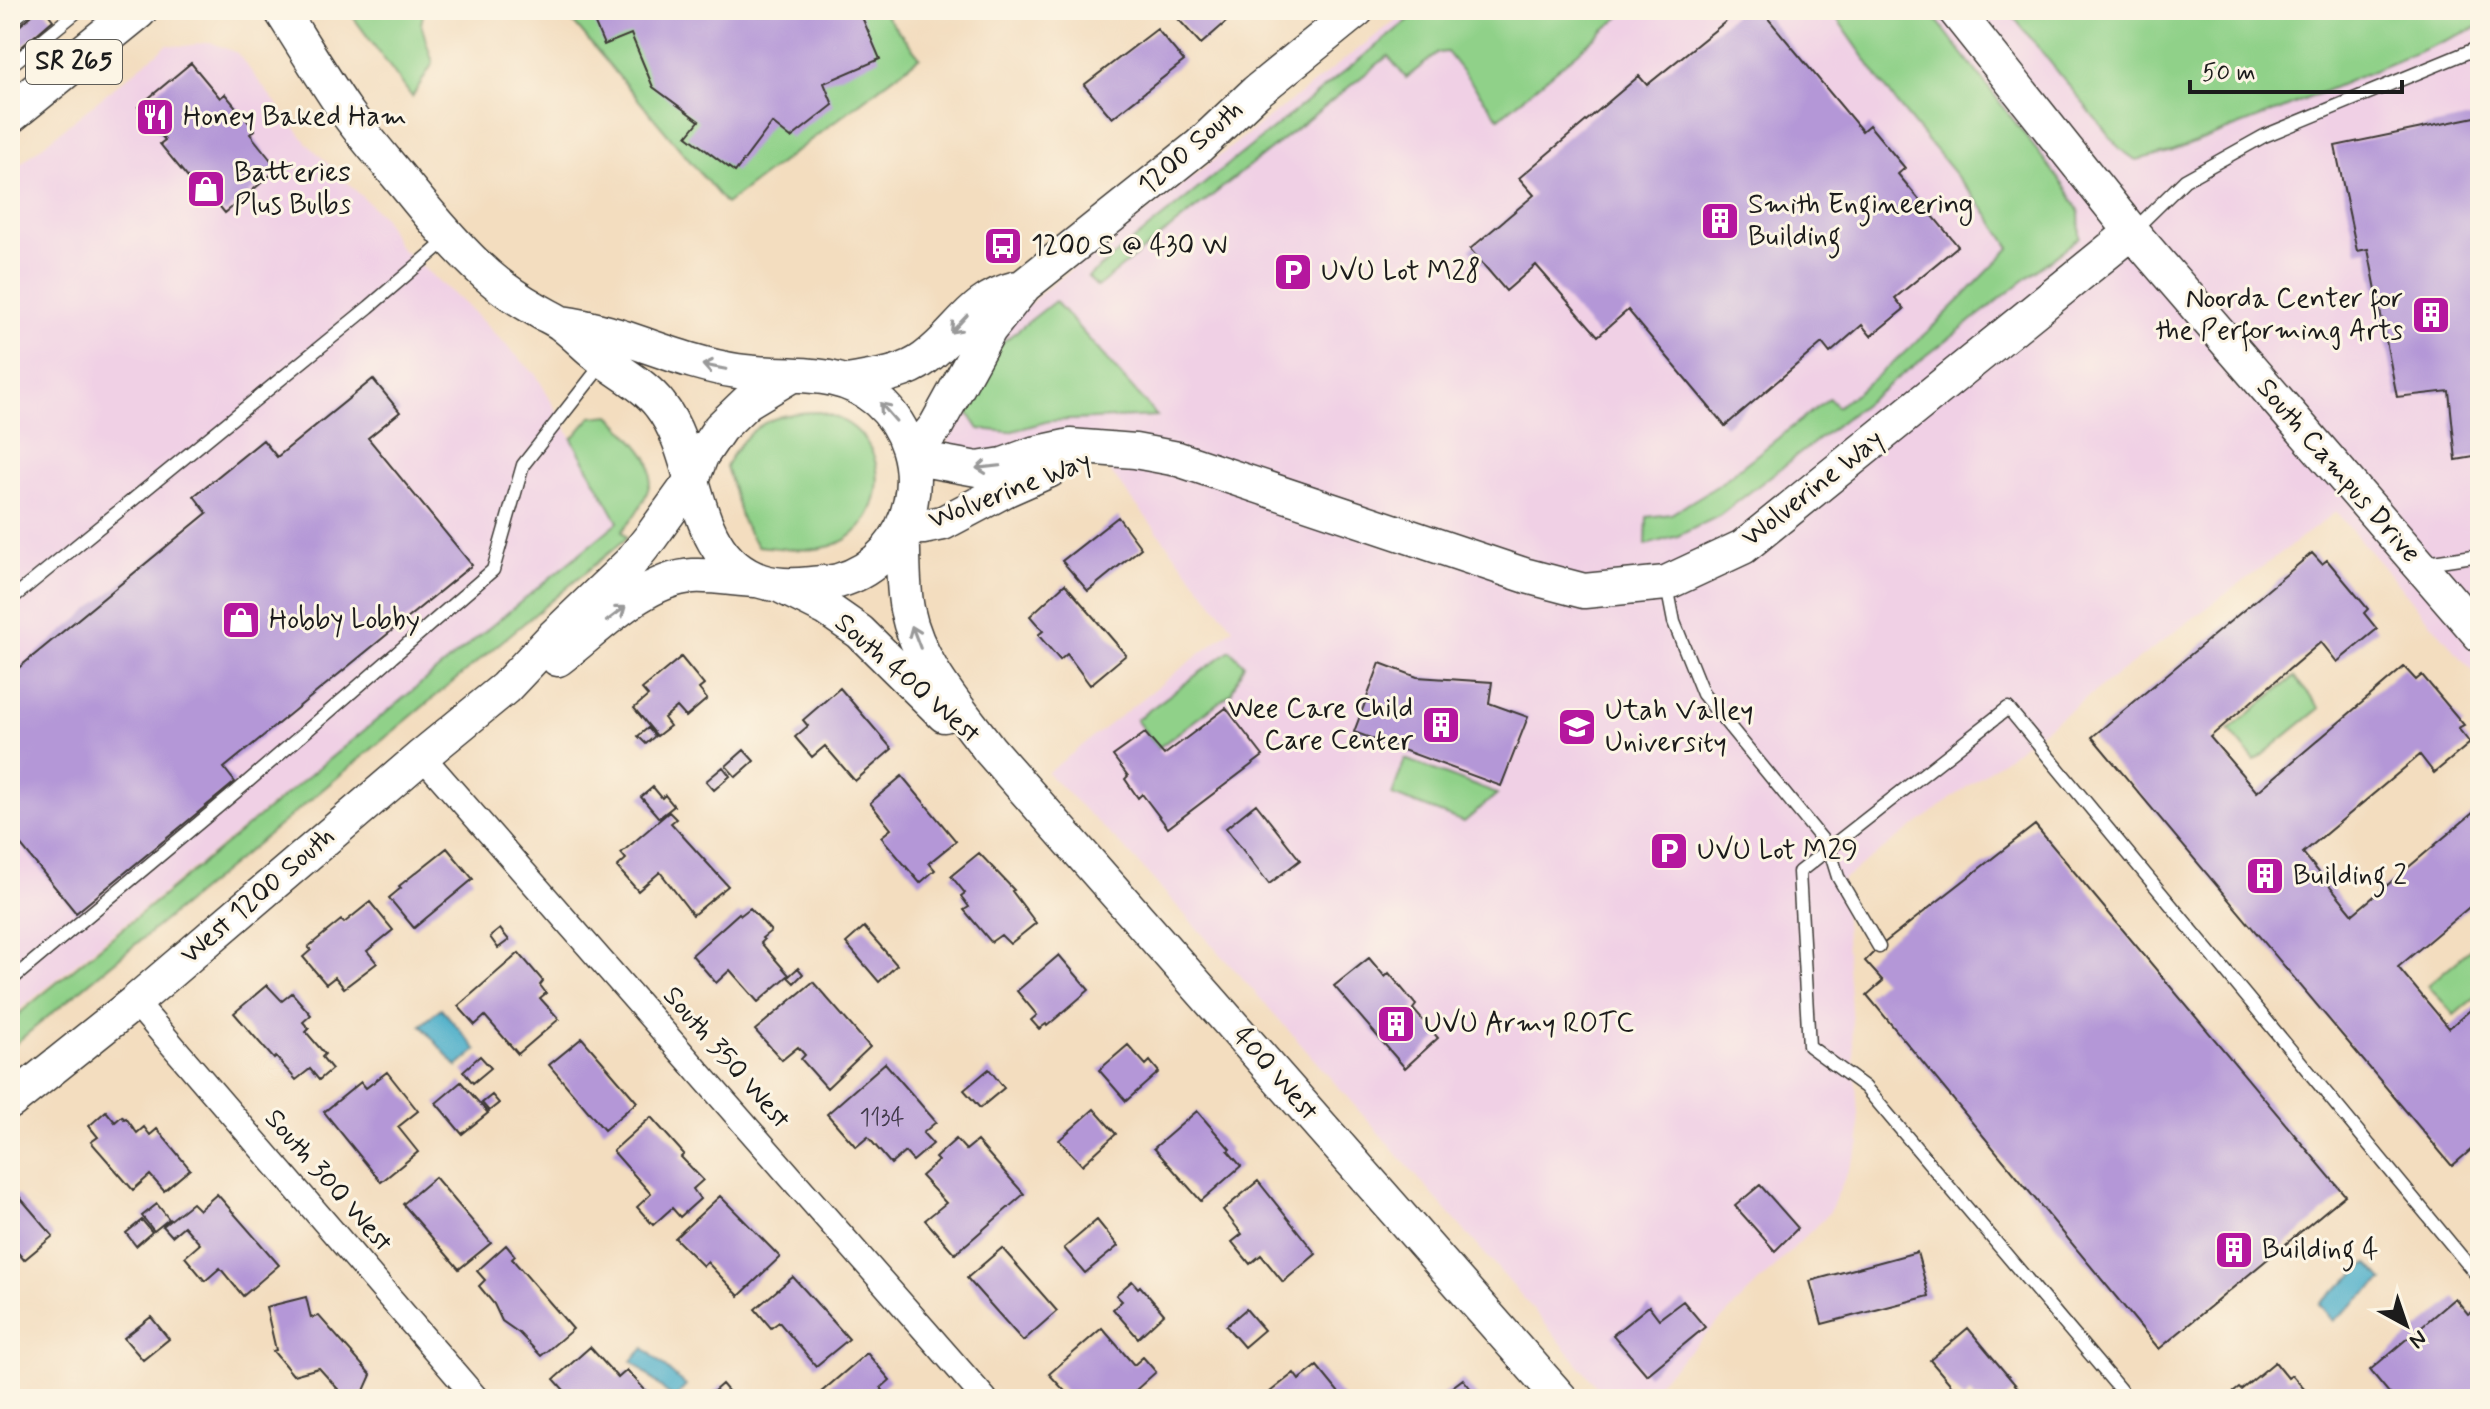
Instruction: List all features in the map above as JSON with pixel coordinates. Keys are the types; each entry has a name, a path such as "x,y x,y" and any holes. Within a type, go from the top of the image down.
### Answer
{"main road":[{"name":"SR 265","path":"10,114 138,10"}],"street":[{"path":"281,10 347,113 449,238 491,278 537,310 562,323 659,403 671,421 713,543 731,564 769,582 797,585 837,581 882,554 902,528 914,488 911,457 906,440 887,410 862,389 847,382 811,374 739,372 704,365 606,331 562,323"},
{"name":"South Campus Drive","path":"1955,10 2132,232 2480,635"},
{"name":"1200 South","path":"911,457 941,419 989,330 1025,285 1199,146 1256,92 1354,11"},
{"name":"Wolverine Way","path":"911,457 977,469 1003,465 1061,448 1095,447 1151,453 1178,459 1527,576 1584,591 1666,583 1743,547 2132,232"},
{"name":"1200 South","path":"847,382 904,370 916,364 936,349 983,302 1025,285"},
{"path":"692,480 701,456 720,428 747,402 792,375"},
{"name":"Wolverine Way","path":"902,528 943,523 1032,477 1118,450"},
{"name":"West 1200 South","path":"10,1102 135,1002 505,688 630,563 692,480"},
{"name":"South 400 West","path":"902,528 906,599 918,643 941,685 989,749"},
{"name":"West 1200 South","path":"505,688 555,661 639,596 664,582 694,576 769,582"},
{"name":"South 400 West","path":"769,582 827,609 860,632 954,724 989,749"},
{"name":"400 West","path":"989,749 1561,1399"},
{"name":"South 350 West","path":"422,756 985,1399"},
{"name":"South 300 West","path":"135,1002 477,1399"}],"lane":[{"path":"10,22 25,10"},
{"path":"10,66 79,10"},
{"path":"2132,232 2185,180 2264,136 2480,47"},
{"path":"10,600 449,238"},
{"path":"10,981 237,791 493,570 523,465 605,361"},
{"path":"2419,564 2480,555"},
{"path":"1666,583 1674,622 1703,694 1829,848 1838,877 1879,947"},
{"path":"2128,1399 1865,1087 1809,1046 1799,872 2008,708 2480,1279"}],"shaded area":[{"name":"Utah Valley University","path":"1409,10 2480,10 2480,680 2336,512 1842,880 1860,1144 1829,1213 1641,1399 1607,1399 1527,1302 1268,1007 1131,855 1047,773 1233,628 1079,432 986,458 948,447 948,437 1006,325 1045,290"},
{"path":"210,42 237,53 307,143 384,218 398,246 465,304 537,376 619,522 10,1017 10,172 167,45"}],"green space":[{"path":"348,10 424,10 421,24 433,63 412,97"},
{"path":"563,10 881,10 920,57 726,204"},
{"path":"1421,10 1628,10 1499,118 1447,52 1438,53 1406,78 1388,56 1097,287 1088,277"},
{"path":"1831,10 1929,10 2068,191 2079,212 2080,237 1719,516 1678,536 1646,545 1647,517 1671,514 1717,486 1829,398 1837,407 1906,352 2010,248 1988,214 1897,104"},
{"path":"2008,10 2146,10 2156,13 2163,10 2480,10 2480,26 2280,110 2170,152 2136,160 2120,149"},
{"path":"1055,301 1157,416 1049,421 1009,432 979,429 961,402 971,367"},
{"path":"819,412 852,426 871,450 878,482 869,514 860,528 847,539 831,546 803,550 757,546 743,523 726,466 743,440 764,424 788,415"},
{"path":"610,415 640,448 650,467 651,477 645,497 622,531 627,538 10,1048 10,1021 618,522 572,439 591,417"},
{"path":"1230,650 1244,664 1231,693 1158,748 1136,720"},
{"path":"2294,677 2320,708 2255,761 2229,730"},
{"path":"1405,759 1497,794 1464,822 1392,795"},
{"path":"2480,941 2480,993 2454,1015 2428,985"}],"water":[{"path":"441,1008 477,1050 457,1067 421,1025"},
{"path":"2368,1263 2383,1280 2333,1321 2319,1304"},
{"path":"644,1348 686,1386 674,1399 632,1361"}],"building":[{"path":"38,10 45,10 53,20 10,57 10,34"},
{"path":"589,10 859,10 880,59 824,83 833,105 791,138 772,123 735,172 687,136 699,121 653,87 631,34 604,45"},
{"path":"1170,10 1228,10 1233,16 1201,44"},
{"name":"Smith Engineering Building","path":"1740,10 1761,10 1862,131 1869,125 1905,168 1898,174 1958,246 1895,298 1904,309 1871,336 1862,325 1830,353 1822,343 1725,426 1628,310 1598,336 1536,265 1506,291 1470,249 1534,195 1519,178 1639,76 1647,85"},
{"path":"1157,29 1184,61 1112,118 1084,85"},
{"path":"191,63 220,98 225,94 255,130 250,134 278,169 225,213 198,180 193,184 160,144 165,140 138,107"},
{"name":"Noorda Center for the Performing Arts","path":"2480,116 2480,456 2456,460 2449,391 2397,397 2368,249 2357,251 2335,146"},
{"name":"Hobby Lobby","path":"373,379 400,412 368,438 472,565 224,768 235,782 76,913 10,832 10,675 207,513 194,496 263,440 277,457"},
{"path":"1118,517 1141,548 1088,591 1062,561"},
{"name":"Building 2","path":"2312,553 2322,564 2327,560 2368,609 2364,613 2377,629 2337,662 2321,642 2210,737 2257,792 2404,667 2416,680 2422,675 2464,725 2458,728 2470,743 2434,773 2420,755 2303,853 2353,914 2480,807 2480,898 2398,967 2449,1028 2480,1002 2480,1142 2452,1166 2092,737"},
{"path":"1065,584 1126,655 1090,685 1067,654 1060,660 1038,635 1043,631 1030,616"},
{"path":"681,657 704,685 699,689 707,699 686,717 677,707 664,718 670,726 657,736 634,708 648,696 642,689"},
{"name":"Wee Care Child Care Center","path":"1380,663 1417,677 1492,682 1489,703 1528,717 1501,786 1354,732"},
{"path":"840,688 892,749 855,781 825,746 812,757 795,737 808,726 803,720"},
{"path":"1226,708 1263,756 1168,828 1142,794 1138,798 1125,779 1128,776 1113,756 1145,733 1164,755"},
{"path":"648,728 655,736 646,744 638,736"},
{"path":"744,750 754,761 736,777 726,766"},
{"path":"723,767 730,776 714,790 706,781"},
{"path":"902,776 956,841 929,863 935,870 920,883 881,837 891,829 870,803"},
{"path":"653,787 674,806 659,818 641,797"},
{"path":"1256,804 1300,860 1269,884 1226,828"},
{"path":"669,812 676,819 671,823 728,886 693,915 660,872 638,891 617,867 626,859 621,853"},
{"path":"2035,825 2345,1195 2159,1349 1867,995 1883,981 1865,961"},
{"path":"447,848 473,879 414,928 389,898 401,888 399,886"},
{"path":"979,853 1014,890 1036,923 1010,944 1001,935 991,942 964,910 969,907 961,896 965,893 951,876"},
{"path":"370,902 393,930 367,951 377,963 344,988 335,977 326,984 303,957 311,950 308,947 341,920 344,923"},
{"path":"750,908 771,931 762,938 761,943 789,975 758,1002 730,970 716,983 692,955 739,913 741,915"},
{"path":"864,927 897,965 879,982 846,943"},
{"path":"500,929 509,940 498,948 490,937"},
{"path":"519,953 543,981 540,985 546,993 540,998 559,1019 518,1054 485,1016 475,1025 458,1006"},
{"path":"1059,955 1089,990 1047,1026 1039,1029 1031,1020 1037,1015 1017,991"},
{"name":"UVU Army ROTC","path":"1369,958 1385,977 1389,973 1416,1005 1413,1009 1438,1038 1405,1068 1334,986"},
{"path":"798,968 803,974 794,983 788,977"},
{"path":"813,982 870,1047 827,1088 801,1059 805,1055 798,1047 782,1060 755,1030"},
{"path":"267,985 282,1001 292,993 311,1015 303,1022 309,1029 306,1032 325,1054 322,1057 332,1069 319,1080 310,1069 296,1080 234,1013"},
{"path":"582,1038 637,1102 604,1130 549,1065"},
{"path":"1128,1045 1146,1065 1150,1061 1159,1072 1126,1101 1099,1070"},
{"path":"480,1056 491,1068 473,1083 463,1071"},
{"path":"885,1063 936,1122 923,1133 933,1144 913,1161 905,1152 891,1164 868,1137 856,1147 827,1114"},
{"path":"989,1069 1004,1088 980,1108 964,1090"},
{"path":"387,1072 418,1111 398,1127 418,1152 381,1182 324,1112 361,1082 366,1088"},
{"path":"461,1082 488,1113 462,1134 436,1103"},
{"path":"492,1095 499,1103 489,1111 482,1103"},
{"path":"1094,1109 1116,1134 1082,1165 1059,1140"},
{"path":"106,1111 115,1122 122,1116 126,1118 137,1133 144,1127 150,1135 157,1129 190,1169 164,1191 150,1175 133,1190 91,1142 98,1137 89,1126"},
{"path":"1197,1111 1241,1166 1201,1201 1154,1148"},
{"path":"651,1117 703,1180 693,1189 700,1199 680,1217 672,1208 653,1225 637,1207 651,1194 613,1151"},
{"path":"956,1139 966,1150 977,1141 1024,1194 955,1254 925,1220 946,1203 921,1176"},
{"path":"435,1177 491,1243 459,1269 403,1204"},
{"path":"1258,1181 1316,1254 1283,1282 1261,1255 1250,1264 1232,1242 1242,1234 1223,1210"},
{"path":"1760,1185 1798,1228 1775,1251 1735,1206"},
{"path":"17,1194 53,1236 24,1260 10,1243 10,1200"},
{"path":"217,1194 279,1265 243,1296 220,1268 205,1281 185,1257 200,1244 184,1226 172,1236 163,1226 192,1203 199,1210"},
{"path":"720,1196 780,1257 739,1296 707,1262 703,1266 675,1238"},
{"path":"157,1204 169,1219 154,1231 142,1216"},
{"path":"142,1220 152,1232 136,1246 126,1233"},
{"path":"1097,1220 1118,1246 1085,1273 1064,1248"},
{"path":"506,1245 515,1256 512,1259 573,1329 541,1356 519,1333 502,1321 494,1304 479,1286 485,1280 477,1271"},
{"path":"1002,1248 1057,1311 1023,1341 967,1278"},
{"path":"1917,1252 1929,1296 1822,1324 1810,1281"},
{"path":"793,1277 849,1339 816,1366 779,1322 771,1328 755,1309"},
{"path":"1132,1281 1164,1314 1138,1338 1113,1309 1122,1301 1116,1295"},
{"path":"306,1297 311,1318 319,1316 371,1375 363,1393 345,1397 319,1368 293,1375 273,1351 276,1350 266,1307"},
{"path":"2455,1298 2480,1323 2480,1399 2394,1399 2370,1370"},
{"path":"1683,1301 1705,1327 1647,1375 1613,1335 1649,1306 1659,1319"},
{"path":"1246,1309 1264,1330 1244,1347 1226,1326"},
{"path":"151,1317 169,1339 143,1360 124,1338"},
{"path":"1102,1328 1134,1365 1143,1357 1156,1372 1126,1399 1087,1399 1081,1392 1072,1399 1049,1374"},
{"path":"1968,1328 2018,1388 2005,1399 1975,1399 1970,1393 1963,1399 1930,1360"},
{"path":"590,1347 618,1378 627,1370 653,1399 572,1399 554,1379"},
{"path":"867,1353 890,1380 881,1388 890,1399 823,1399 819,1394"},
{"path":"2275,1362 2288,1378 2292,1375 2305,1390 2302,1393 2307,1399 2225,1399 2239,1388 2241,1390"},
{"path":"1317,1366 1344,1399 1261,1399 1294,1373 1299,1380"},
{"path":"1463,1379 1479,1399 1439,1397"},
{"path":"722,1384 735,1399 705,1399"}],"place":[{"name":"Honey Baked Ham","path":"155,117"},
{"name":"Batteries Plus Bulbs","path":"206,189"},
{"name":"Smith Engineering Building","path":"1720,221"},
{"name":"1200 S @ 430 W","path":"1003,246"},
{"name":"UVU Lot M28","path":"1293,272"},
{"name":"Noorda Center for the Performing Arts","path":"2431,315"},
{"name":"Hobby Lobby","path":"241,620"},
{"name":"Wee Care Child Care Center","path":"1441,725"},
{"name":"Utah Valley University","path":"1577,727"},
{"name":"UVU Lot M29","path":"1669,851"},
{"name":"Building 2","path":"2265,876"},
{"name":"UVU Army ROTC","path":"1396,1024"},
{"name":"Building 4","path":"2234,1250"}]}
